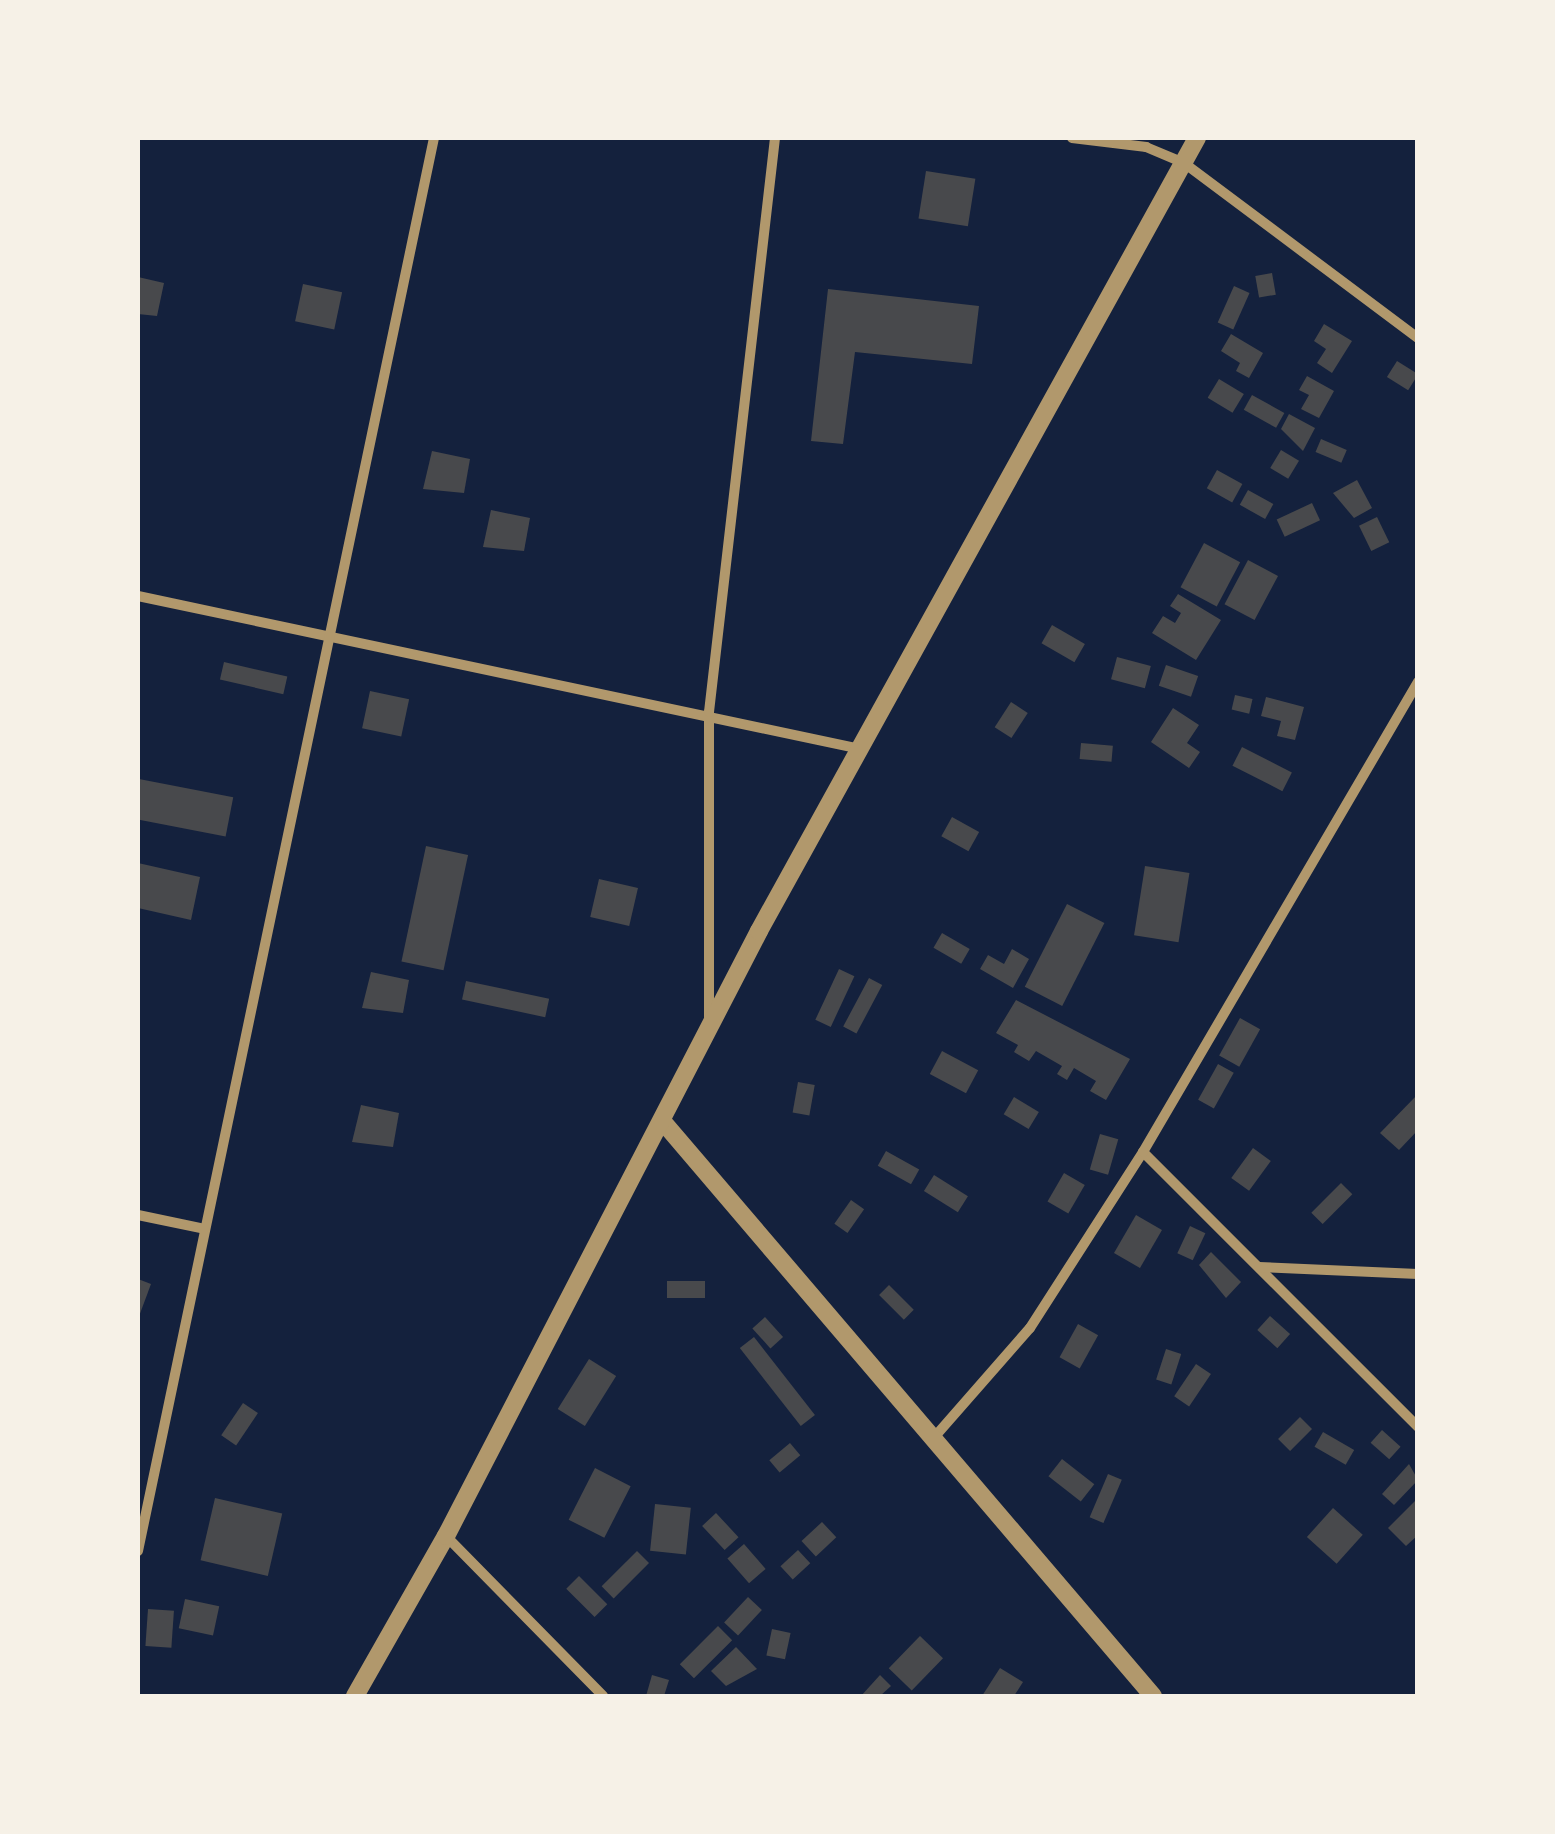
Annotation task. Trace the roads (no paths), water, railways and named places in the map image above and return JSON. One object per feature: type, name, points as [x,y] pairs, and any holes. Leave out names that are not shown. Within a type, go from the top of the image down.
[{"type":"street","points":[[138,1551],[434,138]]},
{"type":"street","points":[[709,1035],[709,712],[776,138]]},
{"type":"street","points":[[1072,138],[1147,142],[1184,163],[1418,338]]},
{"type":"street","points":[[355,1696],[446,1536],[664,1123],[760,931],[1197,138]]},
{"type":"street","points":[[138,596],[709,712],[863,750]]},
{"type":"street","points":[[930,1442],[1030,1328],[1143,1152],[1418,682]]},
{"type":"street","points":[[664,1123],[930,1442],[1153,1696]]},
{"type":"street","points":[[1143,1152],[1418,1428]]},
{"type":"street","points":[[138,1215],[205,1229]]},
{"type":"street","points":[[1258,1267],[1418,1274]]},
{"type":"street","points":[[446,1536],[603,1696]]}]
